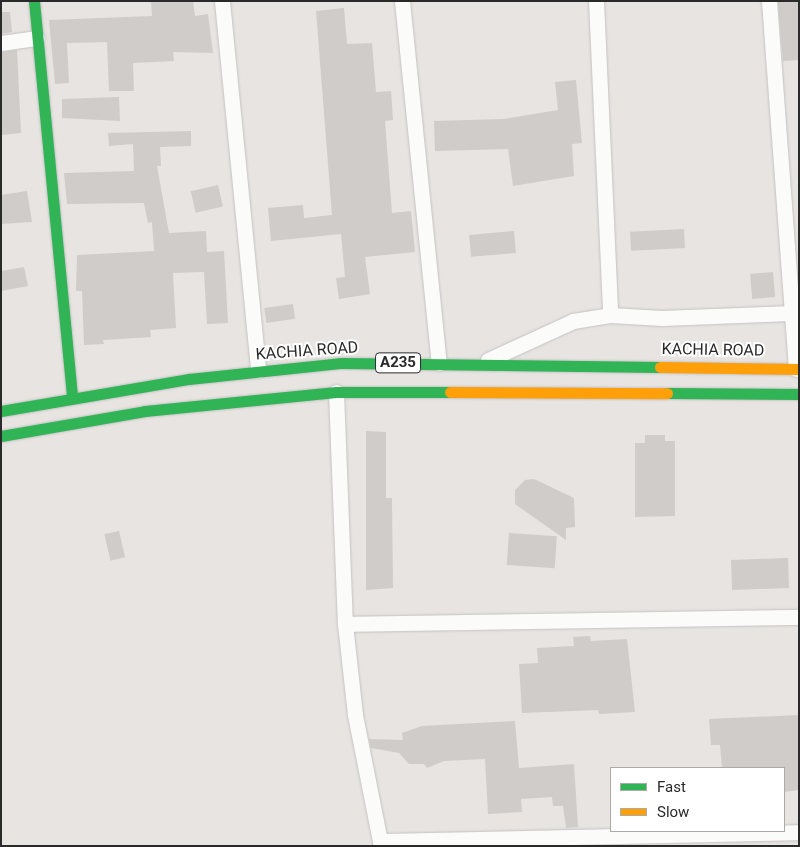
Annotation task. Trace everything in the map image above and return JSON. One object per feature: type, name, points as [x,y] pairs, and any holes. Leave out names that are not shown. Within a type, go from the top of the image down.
[{"type":"main road","points":[[34,1],[72,398]]},
{"type":"main road","name":"KACHIA ROAD","points":[[1,411],[72,398],[258,370],[342,363],[484,362],[797,369]]},
{"type":"main road","points":[[531,394],[532,364]]},
{"type":"main road","name":"A235","points":[[1,436],[145,411],[336,392],[799,394]]},
{"type":"street","points":[[222,1],[258,370]]},
{"type":"street","points":[[402,1],[439,363]]},
{"type":"street","points":[[596,1],[610,315]]},
{"type":"street","points":[[769,1],[797,369]]},
{"type":"street","points":[[1,43],[37,38]]},
{"type":"street","points":[[484,362],[573,321],[610,315],[662,318],[792,313]]},
{"type":"street","points":[[336,392],[345,624],[355,715],[380,844],[799,832]]},
{"type":"street","points":[[345,624],[799,617]]},
{"type":"building","points":[[151,1],[193,1],[195,16],[208,14],[213,53],[173,52],[174,61],[133,63],[134,91],[109,91],[107,42],[67,43],[69,83],[55,84],[49,20],[152,16]]},
{"type":"building","points":[[778,1],[799,1],[799,60],[783,61]]},
{"type":"building","points":[[344,8],[347,44],[372,43],[376,92],[391,91],[393,120],[385,121],[392,213],[411,211],[415,252],[365,257],[370,294],[339,299],[336,278],[345,277],[341,234],[271,241],[268,208],[303,205],[304,218],[332,215],[316,11]]},
{"type":"building","points":[[1,12],[10,12],[12,32],[1,34]]},
{"type":"building","points":[[17,50],[21,133],[1,135],[1,52]]},
{"type":"building","points":[[576,80],[582,143],[572,144],[574,176],[513,186],[508,149],[435,151],[434,121],[504,119],[558,110],[555,82]]},
{"type":"building","points":[[119,97],[120,121],[62,118],[62,99]]},
{"type":"building","points":[[191,131],[191,146],[160,147],[161,166],[157,166],[169,233],[206,231],[207,252],[224,251],[228,323],[207,324],[204,272],[173,273],[176,328],[150,330],[151,337],[103,340],[104,344],[84,345],[82,291],[76,291],[77,255],[154,251],[152,222],[148,223],[144,203],[67,204],[64,173],[134,171],[133,144],[109,146],[108,133]]},
{"type":"building","points":[[218,185],[223,206],[196,213],[191,191]]},
{"type":"building","points":[[27,191],[32,222],[1,224],[1,195]]},
{"type":"building","points":[[684,229],[685,248],[631,251],[630,232]]},
{"type":"building","points":[[514,231],[516,253],[471,257],[469,235]]},
{"type":"building","points":[[24,267],[28,286],[1,291],[1,271]]},
{"type":"building","points":[[773,272],[775,297],[752,299],[750,274]]},
{"type":"building","points":[[293,304],[295,319],[266,323],[264,308]]},
{"type":"building","points":[[366,431],[386,432],[386,498],[392,498],[393,588],[366,590]]},
{"type":"building","points":[[645,435],[665,435],[665,441],[675,441],[675,516],[635,517],[635,443],[645,443]]},
{"type":"building","points":[[534,479],[574,498],[575,527],[566,528],[566,540],[515,504],[515,490],[525,480]]},
{"type":"building","points":[[119,531],[125,557],[110,561],[104,534]]},
{"type":"building","points":[[509,533],[557,536],[555,568],[507,565]]},
{"type":"building","points":[[788,558],[789,588],[732,590],[731,560]]},
{"type":"building","points":[[590,636],[591,641],[627,639],[635,712],[599,714],[598,710],[522,713],[519,664],[538,663],[537,648],[574,646],[573,637]]},
{"type":"building","points":[[799,715],[799,790],[785,792],[785,767],[722,767],[720,745],[711,745],[709,719]]},
{"type":"building","points":[[515,721],[519,768],[574,764],[578,827],[566,828],[563,806],[553,806],[552,797],[521,799],[522,812],[488,814],[485,759],[444,761],[427,768],[424,764],[409,764],[399,753],[371,748],[369,739],[403,740],[402,733],[422,726]]},
{"type":"traffic: fast","points":[[34,1],[72,398]]},
{"type":"traffic: fast","points":[[1,411],[189,379],[342,363],[660,367]]},
{"type":"traffic: fast","points":[[1,436],[145,411],[336,392],[450,392]]},
{"type":"traffic: fast","points":[[667,393],[799,394]]},
{"type":"traffic: slow","points":[[660,367],[799,369]]},
{"type":"traffic: slow","points":[[450,392],[667,393]]}]
